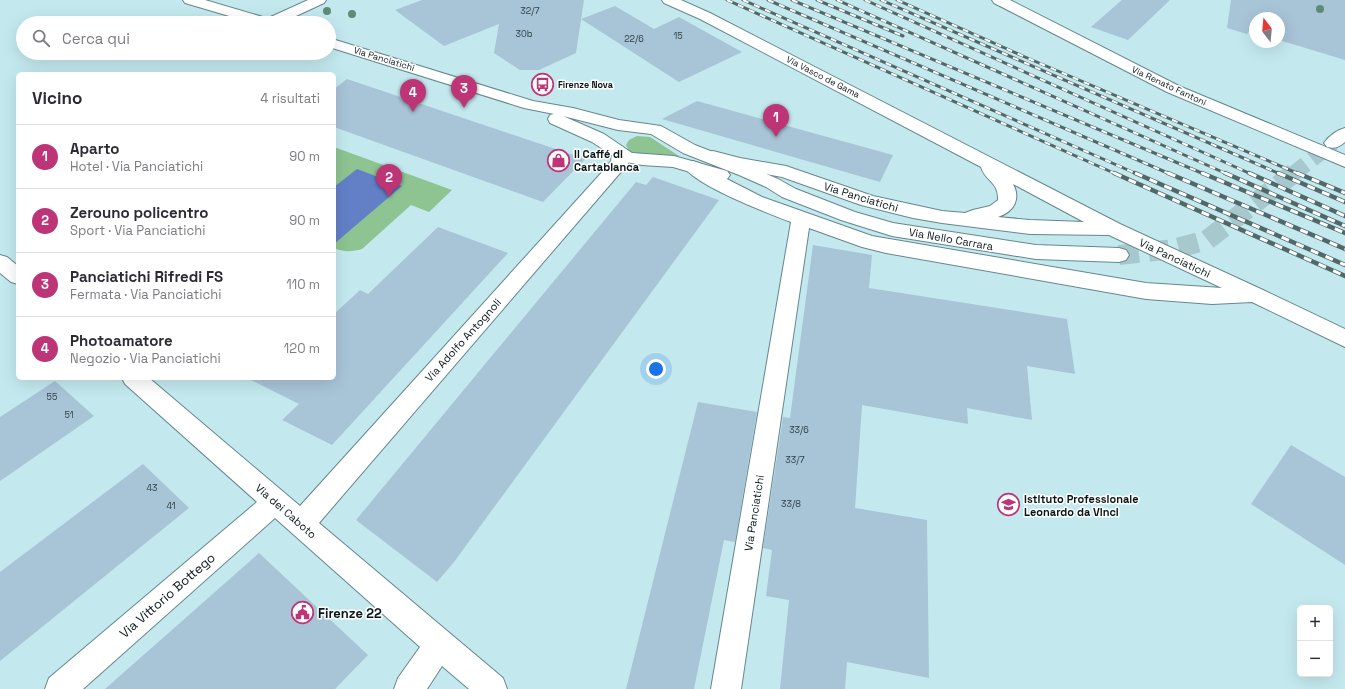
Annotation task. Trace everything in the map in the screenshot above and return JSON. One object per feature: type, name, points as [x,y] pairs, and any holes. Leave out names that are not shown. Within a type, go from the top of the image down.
[{"type":"street","points":[[190,0],[244,16]]},
{"type":"street","points":[[284,16],[319,0]]},
{"type":"street","name":"Via Vasco de Gama","points":[[669,0],[750,39],[1113,229]]},
{"type":"street","name":"Via Renato Fantoni","points":[[999,0],[1173,89],[1345,161]]},
{"type":"street","name":"Via Panciatichi","points":[[336,44],[530,105],[566,111],[618,125],[646,128],[660,132],[691,158],[708,178],[801,218],[869,242],[1146,291],[1212,296],[1256,295]]},
{"type":"street","name":"Via Panciatichi","points":[[530,105],[545,114],[598,138],[621,154],[637,160],[666,161],[691,158],[739,163],[786,172],[890,207],[942,217],[1030,227],[1113,229],[1256,295]]},
{"type":"street","points":[[621,154],[617,148],[617,142],[620,137],[628,131],[646,128]]},
{"type":"street","name":"Via Adolfo Antognoli","points":[[301,524],[610,174],[620,162],[621,154]]},
{"type":"street","name":"Via Vasco de Gama","points":[[942,217],[985,215],[1005,206],[1008,197],[1006,186],[975,157]]},
{"type":"street","name":"Via Nello Carrara","points":[[691,158],[764,188],[789,193],[848,216],[892,229],[1036,252],[1119,255]]},
{"type":"street","name":"Via Panciatichi","points":[[726,689],[801,218]]},
{"type":"street","points":[[1256,295],[1345,339]]},
{"type":"street","name":"Via dei Caboto","points":[[135,380],[492,689]]},
{"type":"street","name":"Via Vittorio Bottego","points":[[60,689],[275,502]]},
{"type":"street","points":[[409,689],[439,644]]},
{"type":"green space","points":[[637,136],[650,137],[679,156],[633,153],[629,151],[626,145],[629,140]]},
{"type":"green space","points":[[336,148],[452,190],[429,212],[411,205],[362,249],[348,251],[337,249]]},
{"type":"water","points":[[357,169],[402,186],[336,242],[336,185]]},
{"type":"building","points":[[422,0],[584,0],[576,53],[539,70],[520,70],[494,53],[499,24],[444,46],[395,10]]},
{"type":"building","points":[[1122,0],[1170,0],[1128,40],[1091,27]]},
{"type":"building","points":[[1231,0],[1345,0],[1345,60],[1285,42],[1285,12],[1249,12],[1249,31],[1247,34],[1227,28]]},
{"type":"building","points":[[615,6],[654,29],[679,17],[742,52],[679,82],[581,19]]},
{"type":"building","points":[[347,79],[585,159],[543,202],[336,128],[336,87]]},
{"type":"building","points":[[697,101],[893,155],[880,182],[662,119]]},
{"type":"building","points":[[653,177],[719,200],[454,562],[437,582],[356,520],[636,182],[646,185]]},
{"type":"building","points":[[438,227],[508,253],[332,445],[282,420],[299,404],[251,380],[336,380],[336,312],[360,290],[368,294]]},
{"type":"building","points":[[813,245],[872,255],[869,288],[1067,319],[1075,374],[1027,366],[1032,420],[967,408],[968,424],[862,405],[855,508],[927,520],[929,678],[847,662],[845,689],[780,689],[789,600],[766,596],[772,550],[763,548],[783,417],[790,418]]},
{"type":"building","points":[[55,381],[94,416],[0,481],[0,417]]},
{"type":"building","points":[[698,402],[757,412],[735,542],[724,540],[694,689],[626,689]]},
{"type":"building","points":[[1291,445],[1345,477],[1345,565],[1251,504]]},
{"type":"building","points":[[143,464],[189,508],[0,661],[0,572]]},
{"type":"building","points":[[259,553],[368,655],[335,689],[105,689]]},
{"type":"tunnel","points":[[1293,174],[1333,143]]},
{"type":"tunnel","points":[[1119,255],[1174,249],[1207,240],[1294,173]]},
{"type":"railway","points":[[727,0],[1116,174]]},
{"type":"railway","points":[[743,0],[1137,174]]},
{"type":"railway","points":[[768,0],[1170,174]]},
{"type":"railway","points":[[792,0],[1204,174]]},
{"type":"railway","points":[[817,0],[903,36]]},
{"type":"railway","points":[[837,0],[1227,174]]},
{"type":"railway","points":[[865,0],[1251,174]]},
{"type":"railway","points":[[881,0],[1280,174]]},
{"type":"railway","points":[[897,0],[1025,57],[1299,174]]},
{"type":"railway","points":[[1114,173],[1345,276]]},
{"type":"railway","points":[[1135,173],[1345,265]]},
{"type":"railway","points":[[1168,173],[1345,249]]},
{"type":"railway","points":[[1202,173],[1345,233]]},
{"type":"railway","points":[[1225,173],[1345,226]]},
{"type":"railway","points":[[1249,173],[1345,216]]},
{"type":"railway","points":[[1278,173],[1345,202]]},
{"type":"railway","points":[[1297,173],[1345,193]]},
{"type":"place","name":"Firenze Nova","points":[[542,85]]},
{"type":"place","name":"Panciatichi Rifredi FS","points":[[464,108]]},
{"type":"place","name":"Photoamatore","points":[[413,112]]},
{"type":"place","name":"Aparto","points":[[776,137]]},
{"type":"place","name":"Il Caffé di Cartabianca","points":[[558,160]]},
{"type":"place","name":"Zerouno policentro","points":[[389,197]]},
{"type":"place","name":"Istituto Professionale Leonardo da Vinci","points":[[1008,505]]},
{"type":"place","name":"Firenze 22","points":[[302,613]]}]
